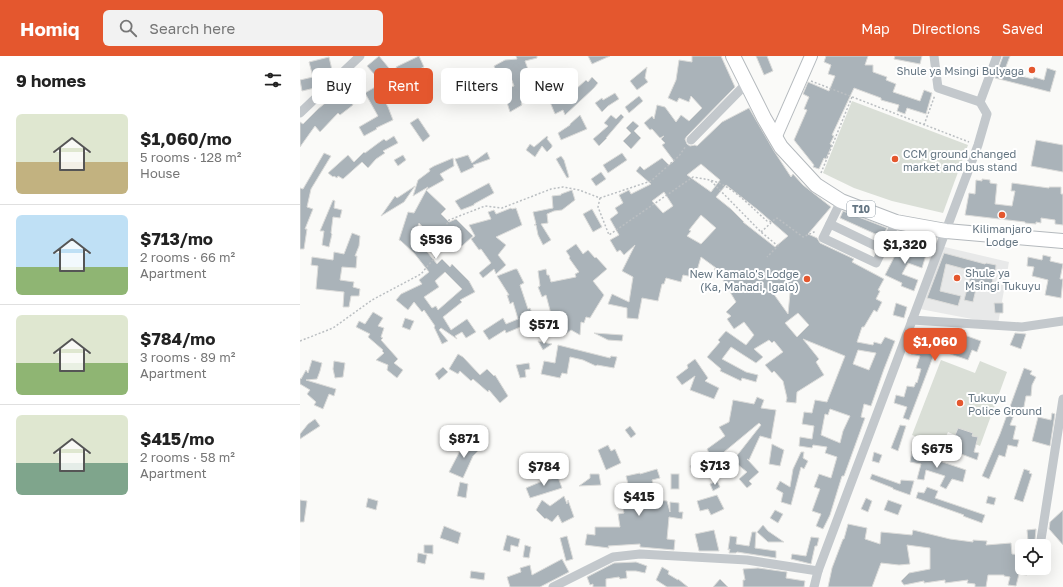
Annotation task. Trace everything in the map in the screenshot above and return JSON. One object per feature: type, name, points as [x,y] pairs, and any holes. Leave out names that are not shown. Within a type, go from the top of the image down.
[{"type":"highway","name":"T10","points":[[733,56],[746,84],[781,147],[816,185],[841,201],[896,222],[946,231],[1063,241]]},
{"type":"main road","points":[[776,136],[811,56]]},
{"type":"street","points":[[300,113],[360,56]]},
{"type":"street","points":[[814,587],[818,571],[978,145],[987,114],[980,102],[938,88],[934,56]]},
{"type":"street","points":[[980,102],[997,56]]},
{"type":"street","points":[[691,140],[746,84]]},
{"type":"street","points":[[841,201],[823,238],[876,263],[896,222]]},
{"type":"street","points":[[830,224],[882,249]]},
{"type":"street","points":[[912,320],[1022,327],[1063,322]]},
{"type":"street","points":[[1041,539],[1063,399]]},
{"type":"street","points":[[553,587],[613,556],[640,554],[747,560],[818,571]]},
{"type":"path","points":[[801,78],[978,145]]},
{"type":"path","points":[[924,125],[938,88]]},
{"type":"path","points":[[816,185],[852,97]]},
{"type":"path","points":[[300,342],[333,328],[372,300],[421,274],[436,256],[441,235],[449,220],[485,206],[502,208],[551,189],[563,187],[579,190],[600,198],[651,181],[679,156],[691,140]]},
{"type":"path","points":[[600,198],[598,207],[610,235],[693,177],[710,180],[728,188],[767,221],[771,222],[778,218]]},
{"type":"path","points":[[710,180],[761,232],[778,246],[767,257]]},
{"type":"path","points":[[761,232],[778,218]]},
{"type":"path","points":[[778,218],[803,237],[814,232],[823,238]]},
{"type":"shaded area","name":"CCM ground changed market and bus stand","points":[[852,101],[968,145],[943,213],[892,201],[854,188],[823,173]]},
{"type":"shaded area","points":[[932,244],[1009,262],[998,324],[920,309]]},
{"type":"shaded area","name":"Tukuyu Police Ground","points":[[941,360],[975,373],[980,361],[1007,372],[980,446],[948,432],[941,447],[912,435]]},
{"type":"building","points":[[379,56],[389,68],[374,68],[374,74],[367,66]]},
{"type":"building","points":[[419,56],[424,67],[396,68]]},
{"type":"building","points":[[516,56],[537,56],[537,58],[525,61],[528,68],[520,68],[520,104],[522,105],[510,112],[507,104],[512,104],[512,87],[514,86],[512,81],[512,68],[495,68],[494,66],[505,60],[517,59]]},
{"type":"building","points":[[588,56],[610,56],[592,64]]},
{"type":"building","points":[[692,56],[721,56],[735,87],[687,136],[685,139],[687,144],[690,146],[697,146],[722,122],[749,108],[791,177],[793,174],[803,185],[831,207],[808,234],[817,238],[820,243],[854,259],[852,262],[884,279],[878,290],[880,291],[876,299],[882,302],[877,312],[874,310],[864,327],[862,327],[857,342],[873,345],[874,342],[881,344],[885,337],[895,341],[871,406],[864,404],[861,417],[865,418],[844,476],[842,476],[830,515],[823,529],[816,526],[821,514],[812,511],[820,489],[814,487],[819,474],[831,478],[837,457],[825,453],[827,447],[813,445],[812,448],[799,446],[800,437],[812,439],[814,426],[802,424],[804,412],[812,413],[815,400],[827,402],[845,356],[803,339],[819,359],[816,362],[824,375],[797,392],[796,403],[786,402],[787,398],[783,381],[774,371],[772,373],[765,365],[783,352],[774,341],[772,343],[769,340],[754,349],[763,357],[756,363],[731,347],[722,359],[746,372],[758,375],[756,382],[742,378],[741,381],[720,371],[721,369],[707,357],[720,342],[718,340],[726,331],[746,345],[754,335],[744,322],[734,329],[727,319],[731,316],[726,312],[736,302],[723,280],[714,269],[716,268],[701,257],[696,274],[694,274],[693,277],[683,275],[681,282],[666,278],[664,284],[662,284],[658,301],[642,298],[638,319],[627,318],[627,308],[608,304],[612,294],[629,302],[633,277],[622,271],[635,245],[624,255],[620,250],[617,252],[610,240],[619,235],[610,219],[618,213],[615,208],[623,203],[619,195],[629,190],[631,194],[651,184],[636,171],[640,166],[644,170],[662,158],[669,165],[674,161],[662,145],[665,143],[661,139],[664,136],[660,138],[644,123],[652,116],[654,119],[657,105],[665,107],[676,122],[681,115],[689,121],[702,108],[691,96],[689,102],[679,98],[677,102],[668,98],[676,80],[679,60],[692,62]],"holes":[[[701,164],[720,180],[711,192],[687,175]],[[726,185],[788,236],[775,247],[743,222],[731,209],[716,197]],[[664,192],[673,206],[663,213],[652,201]],[[701,215],[716,228],[701,244],[687,236],[691,231],[689,230]],[[791,283],[788,314],[773,293]],[[798,313],[809,325],[797,337],[785,323]],[[858,350],[876,353],[869,370],[853,364]],[[830,409],[850,416],[843,431],[840,443],[821,435],[825,414],[828,415]]]},
{"type":"building","points":[[756,56],[767,56],[773,71],[764,75]]},
{"type":"building","points":[[826,56],[868,56],[865,65],[873,65],[873,72],[887,77],[886,80],[896,84],[893,92],[920,101],[924,90],[932,93],[926,114],[907,108],[905,114],[897,111],[899,105],[881,100],[881,98],[854,88],[832,135],[834,136],[830,144],[832,145],[826,159],[824,158],[819,169],[813,167],[814,165],[794,140],[807,110],[804,109],[809,97],[803,94],[808,82],[829,91],[835,76],[828,74],[831,65],[824,62]]},
{"type":"building","points":[[895,56],[922,56],[920,64],[894,59]]},
{"type":"building","points":[[1003,56],[1010,56],[1004,72],[1044,80],[1047,68],[1056,71],[1050,92],[995,78]]},
{"type":"building","points":[[329,57],[332,68],[312,68],[312,73],[309,62]]},
{"type":"building","points":[[647,67],[645,78],[648,82],[637,90],[630,81]]},
{"type":"building","points":[[312,77],[312,89],[302,91],[300,80]]},
{"type":"building","points":[[592,77],[598,83],[578,103],[578,87],[586,80],[588,82]]},
{"type":"building","points":[[374,88],[374,104],[386,104],[393,120],[376,128],[377,129],[364,136],[359,127],[378,116],[366,92]]},
{"type":"building","points":[[615,93],[619,99],[602,112],[595,103],[602,98],[603,100]]},
{"type":"building","points":[[639,96],[643,101],[629,113],[625,107]]},
{"type":"building","points":[[324,104],[353,105],[340,115],[338,113],[320,132],[315,126],[300,147],[300,122],[303,124]]},
{"type":"building","points":[[551,104],[577,104],[565,115],[563,110],[555,114]]},
{"type":"building","points":[[621,114],[624,117],[599,146],[593,139],[608,126],[604,123],[611,115],[616,119]]},
{"type":"building","points":[[580,115],[587,129],[561,140],[558,133],[570,125]]},
{"type":"building","points":[[418,118],[430,136],[423,142],[410,123]]},
{"type":"building","points":[[633,121],[639,126],[634,131],[641,138],[631,149],[623,141],[631,133],[626,128]]},
{"type":"building","points":[[394,136],[398,143],[383,151],[385,153],[376,159],[368,168],[362,162],[343,179],[338,176],[337,178],[334,176],[333,177],[328,173],[348,155],[354,162],[364,152],[365,153],[384,139],[386,141]]},
{"type":"building","points":[[547,136],[547,139],[552,147],[547,152],[542,146],[535,157],[526,150],[530,144],[534,147]]},
{"type":"building","points":[[1036,140],[1063,145],[1063,172],[1031,166]]},
{"type":"building","points":[[487,152],[490,159],[473,165],[474,167],[461,173],[455,159],[468,155],[472,163]]},
{"type":"building","points":[[324,153],[331,156],[311,189],[307,207],[313,209],[305,229],[307,229],[304,249],[300,249],[300,188],[303,189]]},
{"type":"building","points":[[622,153],[627,160],[608,173],[603,165]]},
{"type":"building","points":[[403,155],[406,160],[398,166],[394,160]]},
{"type":"building","points":[[561,156],[564,160],[569,177],[567,178],[556,159]]},
{"type":"building","points":[[453,158],[454,166],[440,174],[444,180],[413,196],[418,180],[430,171],[429,169]]},
{"type":"building","points":[[601,172],[606,179],[596,186],[591,179]]},
{"type":"building","points":[[982,179],[990,180],[990,183],[997,184],[995,204],[1012,206],[1015,191],[1011,191],[1012,183],[1049,188],[1061,187],[1061,194],[1063,194],[1063,225],[1055,224],[1055,220],[1041,218],[1041,223],[1036,222],[1036,224],[965,215],[969,193],[975,194],[976,180],[982,181]]},
{"type":"building","points":[[489,183],[494,193],[474,205],[461,210],[455,201]]},
{"type":"building","points":[[415,186],[404,202],[381,216],[395,196],[397,198]]},
{"type":"building","points":[[426,190],[446,209],[441,214],[449,222],[456,219],[473,236],[462,246],[446,229],[434,239],[419,223],[414,237],[425,247],[424,248],[437,264],[442,259],[450,267],[452,264],[469,281],[475,292],[460,300],[462,302],[443,317],[451,330],[467,319],[476,332],[466,338],[462,332],[455,336],[457,339],[441,328],[439,330],[448,341],[442,344],[434,327],[435,326],[424,310],[422,312],[414,302],[408,310],[396,300],[401,294],[422,284],[419,280],[429,272],[414,253],[399,240],[408,212],[414,213]],"holes":[[[445,272],[462,289],[438,310],[436,306],[432,308],[424,297],[439,287],[435,281]]]},
{"type":"building","points":[[572,190],[575,200],[562,210],[547,214],[548,223],[541,224],[551,240],[543,245],[538,235],[536,225],[534,225],[536,224],[533,212],[553,208],[552,196],[561,195]]},
{"type":"building","points":[[333,200],[335,201],[334,208],[342,210],[340,218],[333,217],[332,234],[329,247],[322,245],[324,231],[320,231]]},
{"type":"building","points":[[511,208],[516,208],[522,225],[496,237],[506,245],[498,255],[506,265],[496,274],[494,269],[483,278],[479,273],[491,263],[481,249],[479,250],[471,239],[475,236],[469,225],[491,219],[488,212],[494,210],[496,214]]},
{"type":"building","points":[[592,209],[602,227],[593,232],[583,214]]},
{"type":"building","points":[[843,211],[887,228],[882,237],[840,218]]},
{"type":"building","points":[[352,233],[360,236],[359,246],[355,256],[357,256],[356,268],[342,267],[340,280],[354,282],[353,287],[360,289],[359,296],[351,296],[349,307],[343,307],[344,292],[316,289],[318,266],[311,265],[312,257],[333,260],[334,252],[344,254]]},
{"type":"building","points":[[903,240],[911,244],[908,249],[926,255],[922,268],[908,263],[902,274],[918,280],[914,291],[901,286],[902,283],[885,275]]},
{"type":"building","points":[[576,244],[583,254],[588,250],[607,269],[593,281],[604,295],[590,318],[586,317],[584,323],[581,322],[580,335],[571,330],[566,334],[562,330],[558,333],[553,325],[555,323],[550,315],[546,295],[542,297],[538,287],[540,286],[538,271],[546,269],[547,275],[549,275],[551,282],[576,277],[575,274],[579,272],[566,251]]},
{"type":"building","points":[[944,253],[985,264],[996,265],[995,276],[993,275],[992,290],[976,289],[973,302],[964,300],[972,271],[946,264],[940,291],[961,296],[958,306],[927,298]]},
{"type":"building","points":[[1043,255],[1051,257],[1050,261],[1063,264],[1060,279],[1063,279],[1061,298],[1045,295],[1048,280],[1032,276],[1034,267],[1027,266],[1028,257],[1042,260]]},
{"type":"building","points":[[517,269],[524,283],[520,285],[528,309],[530,308],[535,321],[506,333],[505,330],[489,340],[483,331],[503,318],[506,324],[518,319],[513,302],[510,304],[507,295],[509,295],[497,276]]},
{"type":"building","points":[[896,303],[907,307],[904,318],[893,315]]},
{"type":"building","points":[[994,303],[1003,303],[1003,313],[995,313]]},
{"type":"building","points":[[373,312],[383,318],[378,326],[384,328],[381,337],[383,338],[381,340],[398,359],[394,363],[403,370],[397,378],[387,370],[388,365],[376,360],[384,353],[382,351],[383,350],[368,337],[370,334],[356,327],[359,321],[365,324]]},
{"type":"building","points":[[405,318],[414,321],[410,330],[402,327]]},
{"type":"building","points":[[928,331],[951,339],[953,331],[981,341],[977,352],[972,350],[968,360],[936,349],[909,420],[903,418],[907,407],[894,403],[896,395],[904,397],[907,386],[914,387],[916,382],[917,383],[921,369],[916,368],[920,356],[911,354],[914,345],[922,347]]},
{"type":"building","points":[[594,333],[623,335],[622,341],[608,340]]},
{"type":"building","points":[[1015,333],[1026,334],[1021,349],[1010,345]]},
{"type":"building","points":[[538,341],[552,344],[543,350]]},
{"type":"building","points":[[558,345],[610,358],[611,356],[617,357],[614,368],[596,366],[583,360],[570,357],[567,374],[562,373],[560,378],[541,374],[544,361],[555,363]]},
{"type":"building","points":[[458,354],[463,357],[480,375],[487,369],[494,376],[495,375],[508,396],[500,403],[489,390],[488,392],[473,379],[471,381],[460,371],[458,374],[449,369]]},
{"type":"building","points":[[695,359],[708,378],[705,381],[719,388],[714,399],[690,390],[695,376],[682,385],[676,377],[688,368],[687,365]]},
{"type":"building","points":[[312,360],[322,363],[320,371],[317,379],[306,380],[336,389],[334,396],[329,394],[323,409],[314,405],[316,402],[307,394],[310,390],[300,384],[300,378],[301,379],[306,370],[308,373]]},
{"type":"building","points":[[334,361],[345,363],[343,377],[335,378],[333,369]]},
{"type":"building","points":[[529,363],[530,369],[525,370],[526,377],[520,378],[516,365]]},
{"type":"building","points":[[443,367],[448,372],[439,380],[435,374]]},
{"type":"building","points":[[1024,368],[1032,371],[1030,374],[1036,377],[1032,385],[1031,396],[1026,396],[1023,412],[1016,410],[1010,425],[1016,426],[1013,439],[1019,440],[1017,447],[1008,445],[1005,457],[999,455],[989,479],[982,476],[1000,434]]},
{"type":"building","points":[[757,397],[764,400],[761,408],[776,410],[771,439],[760,436],[749,460],[747,459],[759,472],[749,481],[752,484],[747,488],[739,479],[747,472],[737,464],[739,462],[735,458],[761,425],[759,423],[718,457],[706,463],[707,464],[696,472],[694,469],[692,470],[690,466],[709,453],[707,449],[725,436],[719,427],[729,422],[733,400],[754,404]]},
{"type":"building","points":[[1052,413],[1055,414],[1050,446],[1032,441],[1038,417],[1051,420]]},
{"type":"building","points":[[315,419],[320,426],[300,439],[300,434],[308,424]]},
{"type":"building","points":[[900,425],[906,426],[898,451],[891,448]]},
{"type":"building","points":[[630,426],[636,434],[631,438],[625,430]]},
{"type":"building","points":[[958,428],[973,433],[972,436],[978,437],[974,452],[979,453],[977,460],[953,451],[952,455],[944,454],[950,438],[953,440]]},
{"type":"building","points":[[471,439],[479,450],[473,456],[463,478],[449,472],[462,447]]},
{"type":"building","points":[[772,444],[784,450],[780,466],[769,464]]},
{"type":"building","points":[[608,445],[611,451],[615,449],[621,463],[606,470],[598,450]]},
{"type":"building","points":[[912,451],[926,454],[925,456],[966,470],[963,482],[952,479],[946,489],[940,486],[945,476],[926,470],[924,480],[917,479],[921,464],[910,462]]},
{"type":"building","points":[[801,452],[804,452],[803,458],[808,461],[804,469],[801,467],[791,505],[781,502],[783,493],[776,489],[780,481],[790,487],[793,469]]},
{"type":"building","points":[[874,452],[882,455],[879,463],[872,461]]},
{"type":"building","points":[[657,469],[660,478],[652,480],[658,500],[667,501],[670,512],[670,502],[679,503],[679,512],[683,512],[682,519],[669,517],[667,539],[675,540],[674,550],[640,547],[640,544],[608,546],[609,548],[585,545],[587,534],[595,535],[595,527],[620,527],[618,514],[624,513],[620,497],[616,490],[628,484],[626,476]]},
{"type":"building","points":[[1024,469],[1030,471],[1029,473],[1032,474],[1023,502],[1014,499]]},
{"type":"building","points":[[590,474],[599,474],[601,485],[579,486],[590,478]]},
{"type":"building","points":[[671,474],[679,474],[679,489],[671,489]]},
{"type":"building","points":[[872,474],[900,484],[901,480],[914,481],[910,495],[870,479]]},
{"type":"building","points":[[558,477],[562,488],[530,498],[526,488]]},
{"type":"building","points":[[717,481],[720,487],[713,491],[710,484]]},
{"type":"building","points":[[460,482],[468,484],[466,498],[457,496]]},
{"type":"building","points":[[927,487],[938,491],[935,498],[985,515],[982,523],[916,498],[918,492],[924,493]]},
{"type":"building","points":[[717,495],[724,509],[711,515],[708,509],[700,511],[697,501]]},
{"type":"building","points":[[564,496],[567,504],[568,500],[574,517],[562,523],[558,515],[552,522],[546,518],[545,519],[536,510],[542,500],[550,506]]},
{"type":"building","points":[[988,496],[996,498],[994,505],[986,503]]},
{"type":"building","points":[[368,498],[378,501],[376,510],[366,507]]},
{"type":"building","points":[[866,498],[872,501],[868,512],[861,509]]},
{"type":"building","points":[[300,500],[307,501],[304,522],[300,522]]},
{"type":"building","points":[[888,500],[902,505],[898,515],[884,510]]},
{"type":"building","points":[[775,510],[783,514],[778,523],[770,518]]},
{"type":"building","points":[[1063,510],[1063,545],[1049,529],[1050,522]]},
{"type":"building","points":[[848,524],[867,528],[865,539],[880,544],[881,532],[912,535],[913,530],[950,539],[973,542],[973,540],[987,541],[986,545],[1011,543],[1012,554],[1015,554],[1015,575],[1019,575],[1016,586],[1008,585],[1010,577],[1004,575],[988,575],[986,587],[975,587],[975,584],[967,583],[968,580],[945,583],[945,580],[924,583],[924,581],[904,585],[901,581],[909,573],[930,569],[930,548],[907,545],[910,564],[899,565],[881,563],[872,587],[828,587],[832,568],[844,539]]},
{"type":"building","points":[[763,525],[768,531],[784,542],[768,542],[757,532]]},
{"type":"building","points":[[444,526],[461,533],[458,544],[440,538]]},
{"type":"building","points":[[1036,529],[1035,539],[1028,539],[1027,530]]},
{"type":"building","points":[[714,530],[719,551],[699,551],[695,534]]},
{"type":"building","points":[[752,532],[756,532],[755,548],[776,551],[776,558],[737,552],[729,553],[730,536],[737,537],[736,544],[749,546]]},
{"type":"building","points":[[507,535],[520,539],[518,547],[511,545],[510,552],[503,550]]},
{"type":"building","points":[[567,536],[573,559],[566,561],[560,538]]},
{"type":"building","points":[[811,537],[819,538],[817,546],[815,546],[811,564],[791,559],[792,554],[806,556]]},
{"type":"building","points":[[424,545],[433,545],[433,554],[424,553]]},
{"type":"building","points":[[525,545],[531,547],[529,558],[523,557]]},
{"type":"building","points":[[418,553],[427,555],[425,564],[417,562]]},
{"type":"building","points":[[562,559],[569,572],[540,587],[510,587],[507,577],[521,572],[520,568],[530,565],[532,575]]},
{"type":"building","points":[[636,562],[647,566],[645,573],[626,571],[627,578],[620,579],[619,577],[606,579],[606,587],[593,587],[593,584],[590,585],[587,577],[614,563]]},
{"type":"building","points":[[662,567],[669,571],[668,574],[678,579],[688,587],[667,587],[656,580]]},
{"type":"building","points":[[758,568],[787,572],[786,578],[805,581],[804,587],[743,587],[743,580],[745,580],[743,569]]},
{"type":"building","points":[[471,571],[485,573],[484,580],[470,578]]},
{"type":"building","points":[[720,579],[728,587],[713,587]]},
{"type":"place","name":"Shule ya Msingi Bulyaga","points":[[1032,70]]},
{"type":"place","name":"CCM ground changed market and bus stand","points":[[895,159]]},
{"type":"place","name":"Kilimanjaro Lodge","points":[[1002,215]]},
{"type":"place","name":"Shule ya Msingi Tukuyu","points":[[957,278]]},
{"type":"place","name":"New Kamalo's Lodge (Ka, Mahadi, Igalo)","points":[[807,279]]},
{"type":"place","name":"Tukuyu Police Ground","points":[[960,403]]}]
